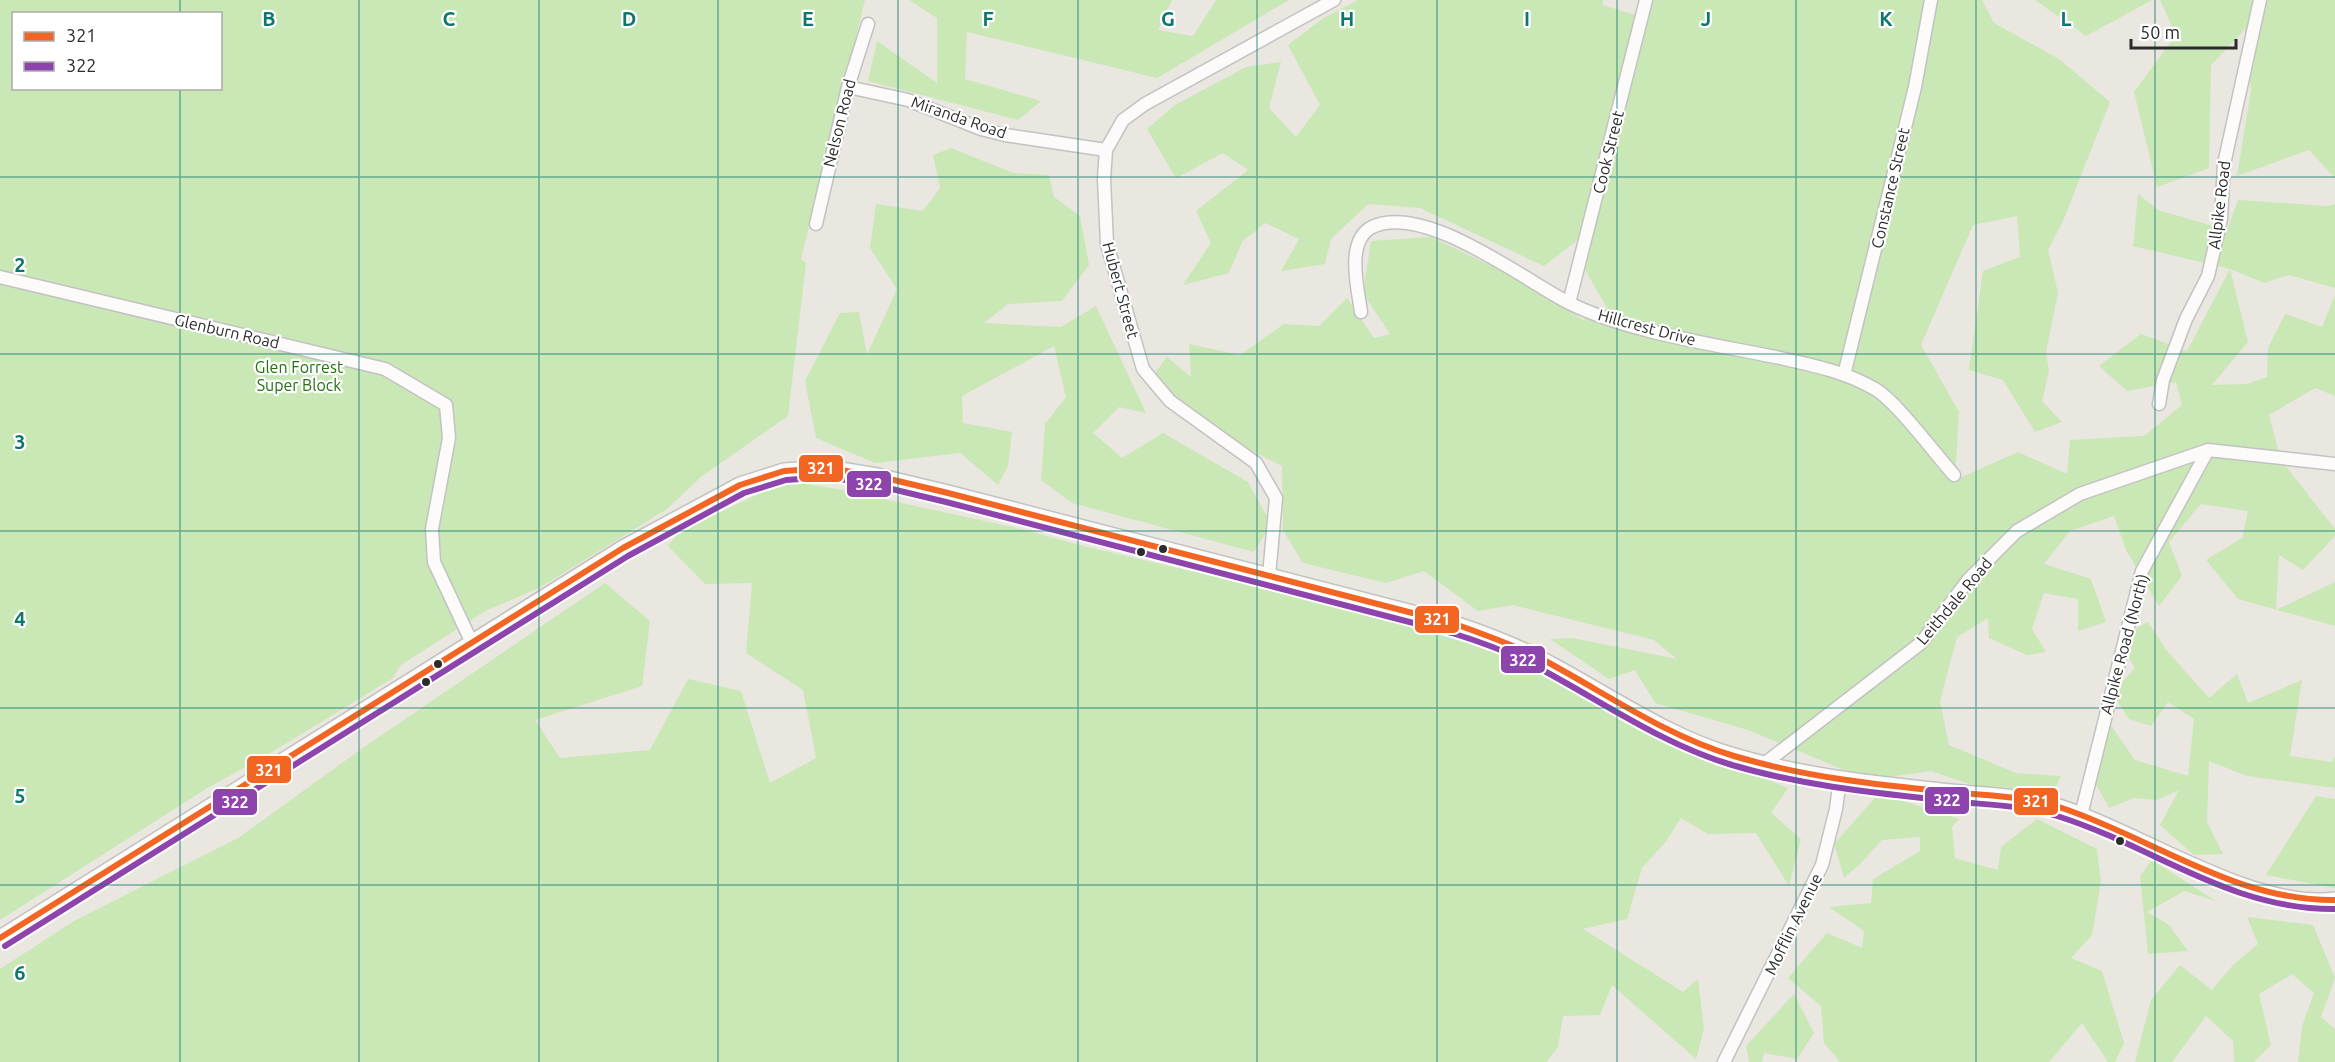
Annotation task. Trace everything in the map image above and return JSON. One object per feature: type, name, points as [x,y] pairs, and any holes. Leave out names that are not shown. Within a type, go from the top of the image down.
[{"type":"street","name":"Hubert Street","points":[[1269,576],[1276,498],[1256,463],[1170,402],[1143,369],[1107,244],[1104,179],[1106,150],[1123,120],[1145,104],[1334,0]]},
{"type":"street","name":"Cook Street","points":[[1569,303],[1646,0]]},
{"type":"street","name":"Constance Street","points":[[1844,375],[1915,87],[1931,0]]},
{"type":"street","name":"Allpike Road","points":[[2159,404],[2163,380],[2186,319],[2208,276],[2221,219],[2224,164],[2260,0]]},
{"type":"street","name":"Nelson Road","points":[[816,224],[848,87],[868,24]]},
{"type":"street","name":"Miranda Road","points":[[848,87],[909,100],[997,133],[1106,150]]},
{"type":"street","name":"Hillcrest Drive","points":[[1361,312],[1356,273],[1358,246],[1370,228],[1393,221],[1447,234],[1513,268],[1569,303],[1617,322],[1805,364],[1844,375],[1877,390],[1954,475]]},
{"type":"street","name":"Glenburn Road","points":[[0,278],[385,369],[446,405],[449,438],[432,529],[434,562],[472,643]]},
{"type":"street","name":"Leithdale Road","points":[[1764,764],[1921,643],[1968,580],[2017,531],[2080,494],[2208,450],[2335,464]]},
{"type":"street","name":"Allpike Road (North)","points":[[2081,815],[2142,571],[2208,450]]},
{"type":"street","points":[[0,938],[633,543],[741,484],[784,471],[828,468],[877,476],[1269,576],[1480,633],[1550,663],[1624,706],[1696,742],[1764,764],[1840,779],[2034,801],[2081,815],[2248,888],[2301,900],[2335,900]]},
{"type":"street","name":"Mofflin Avenue","points":[[1724,1062],[1822,865],[1836,809],[1840,779]]},
{"type":"green space","name":"Glen Forrest Super Block","points":[[0,0],[865,0],[801,259],[806,263],[788,416],[702,476],[667,509],[539,588],[485,611],[401,665],[393,678],[264,757],[209,787],[0,920]]},
{"type":"green space","points":[[909,0],[1172,0],[1158,30],[1193,36],[1216,0],[1289,0],[1157,78],[967,32],[965,79],[1041,101],[1018,120],[868,81],[877,41],[937,83],[937,18]]},
{"type":"green space","points":[[1358,0],[1603,0],[1603,5],[1645,18],[1654,0],[1982,0],[1994,23],[2059,59],[2110,102],[2063,221],[2048,250],[2058,293],[2046,353],[2049,371],[2042,401],[2062,422],[2035,432],[2003,380],[1969,370],[1983,271],[2020,257],[2017,216],[1973,225],[1921,345],[1959,412],[1955,480],[2018,452],[2067,474],[2070,440],[2144,436],[2182,405],[2176,382],[2127,391],[2099,366],[2141,334],[2187,351],[2230,269],[2248,342],[2212,385],[2247,384],[2267,377],[2268,348],[2285,314],[2322,327],[2335,295],[2335,396],[2315,388],[2269,415],[2281,460],[2335,529],[2335,536],[2303,570],[2279,555],[2276,610],[2238,599],[2206,560],[2242,538],[2248,511],[2201,504],[2169,542],[2182,576],[2159,606],[2126,550],[2114,516],[2070,531],[2044,564],[2091,579],[2106,622],[2078,631],[2078,599],[2044,593],[2032,629],[2046,652],[2027,655],[1989,638],[1988,618],[1957,637],[1940,701],[1949,745],[2016,773],[2061,776],[2054,790],[1975,786],[1931,771],[1868,780],[1748,730],[1655,703],[1635,670],[1609,679],[1550,639],[1572,638],[1677,659],[1654,640],[1513,605],[1478,611],[1424,571],[1386,583],[1303,563],[1283,530],[1282,466],[1222,436],[1151,378],[1167,357],[1191,377],[1189,344],[1240,355],[1284,324],[1319,326],[1347,298],[1374,338],[1390,334],[1363,293],[1371,241],[1431,237],[1523,281],[1583,320],[1607,308],[1584,268],[1596,226],[1544,266],[1420,208],[1368,204],[1331,239],[1325,264],[1281,271],[1299,239],[1265,223],[1242,242],[1229,273],[1183,285],[1211,243],[1196,211],[1248,170],[1223,153],[1176,178],[1147,129],[1175,105],[1246,67],[1281,62],[1269,108],[1296,137],[1320,105],[1288,45],[1322,19]]},
{"type":"green space","points":[[2035,0],[2152,0],[2086,36]]},
{"type":"green space","points":[[2160,0],[2335,0],[2335,178],[2309,150],[2237,176],[2251,90],[2245,29],[2211,65],[2209,168],[2157,187],[2134,92],[2176,35]]},
{"type":"green space","points":[[951,148],[1013,173],[1049,175],[1054,197],[1080,216],[1089,265],[1062,301],[1008,304],[984,323],[1061,327],[1096,306],[1146,413],[1119,407],[1093,433],[1122,458],[1163,433],[1248,482],[1271,524],[1254,552],[1072,503],[1041,480],[1045,424],[1066,397],[1054,346],[962,396],[963,423],[1012,432],[1008,466],[998,485],[960,453],[875,463],[816,438],[805,381],[840,313],[859,312],[867,355],[897,289],[870,248],[876,204],[923,211],[940,188],[933,155]]},
{"type":"green space","points":[[2138,194],[2158,210],[2227,230],[2238,200],[2328,206],[2335,204],[2335,288],[2289,275],[2264,283],[2230,269],[2133,246]]},
{"type":"green space","points":[[786,481],[837,489],[1021,529],[1083,546],[1370,613],[1504,652],[1627,716],[1724,762],[1788,788],[1771,813],[1801,839],[1789,886],[1756,833],[1708,834],[1681,818],[1664,844],[1642,868],[1627,919],[1583,929],[1683,992],[1698,979],[1704,1029],[1696,1059],[1612,985],[1600,1015],[1563,1016],[1558,1047],[1546,1062],[0,1062],[0,969],[74,921],[238,838],[367,745],[605,583],[650,621],[642,686],[535,720],[560,758],[650,750],[688,679],[741,691],[770,783],[816,758],[803,690],[746,653],[752,583],[705,584],[668,546],[680,531]]},
{"type":"green space","points":[[2335,582],[2335,626],[2277,610]]},
{"type":"green space","points":[[2148,622],[2168,652],[2209,698],[2237,674],[2248,703],[2302,680],[2290,756],[2332,762],[2335,756],[2335,788],[2247,776],[2209,761],[2207,822],[2223,854],[2194,855],[2160,825],[2179,790],[2157,800],[2134,798],[2109,808],[2096,784],[2105,717],[2135,760],[2188,776],[2194,719],[2168,702],[2151,726],[2129,719],[2112,693],[2135,668],[2118,638]]},
{"type":"green space","points":[[1879,793],[1959,819],[1952,827],[1955,858],[1998,870],[2001,847],[2037,819],[2097,849],[2101,881],[2092,935],[2071,958],[2102,971],[2124,1043],[2115,1062],[2108,1062],[2082,1023],[2049,1062],[1840,1062],[1824,1043],[1821,1006],[1788,978],[1827,933],[1862,948],[1864,931],[1829,907],[1871,903],[1873,879],[1920,851],[1920,837],[1882,840],[1844,878],[1834,844]]},
{"type":"green space","points":[[2316,796],[2335,799],[2335,888],[2266,875]]},
{"type":"green space","points":[[2152,860],[2216,901],[2184,891],[2147,912],[2168,924],[2188,951],[2148,954],[2140,876]]},
{"type":"green space","points":[[2247,917],[2313,925],[2335,978],[2321,1017],[2335,1029],[2335,1062],[2298,1062],[2302,1026],[2314,993],[2292,974],[2259,994],[2271,1045],[2254,1062],[2234,1062],[2233,1041],[2206,1016],[2172,1062],[2135,1062],[2151,1000],[2180,965],[2212,990],[2233,965],[2258,944]]},
{"type":"green space","points":[[1794,994],[1814,1033],[1797,1059],[1764,1053],[1762,1062],[1749,1062],[1746,1046]]},
{"type":"transit line","name":"321","points":[[0,938],[623,548],[740,485],[784,471],[828,468],[877,476],[948,493],[1455,624],[1538,657],[1658,724],[1734,756],[1787,770],[1841,779],[2007,797],[2049,804],[2096,821],[2229,880],[2298,898],[2335,900]]},
{"type":"transit line","name":"322","points":[[5,946],[628,556],[744,493],[786,480],[828,477],[875,485],[946,502],[1463,636],[1525,661],[1680,745],[1732,765],[1840,788],[2017,807],[2044,812],[2126,843],[2226,888],[2297,907],[2335,909]]}]
